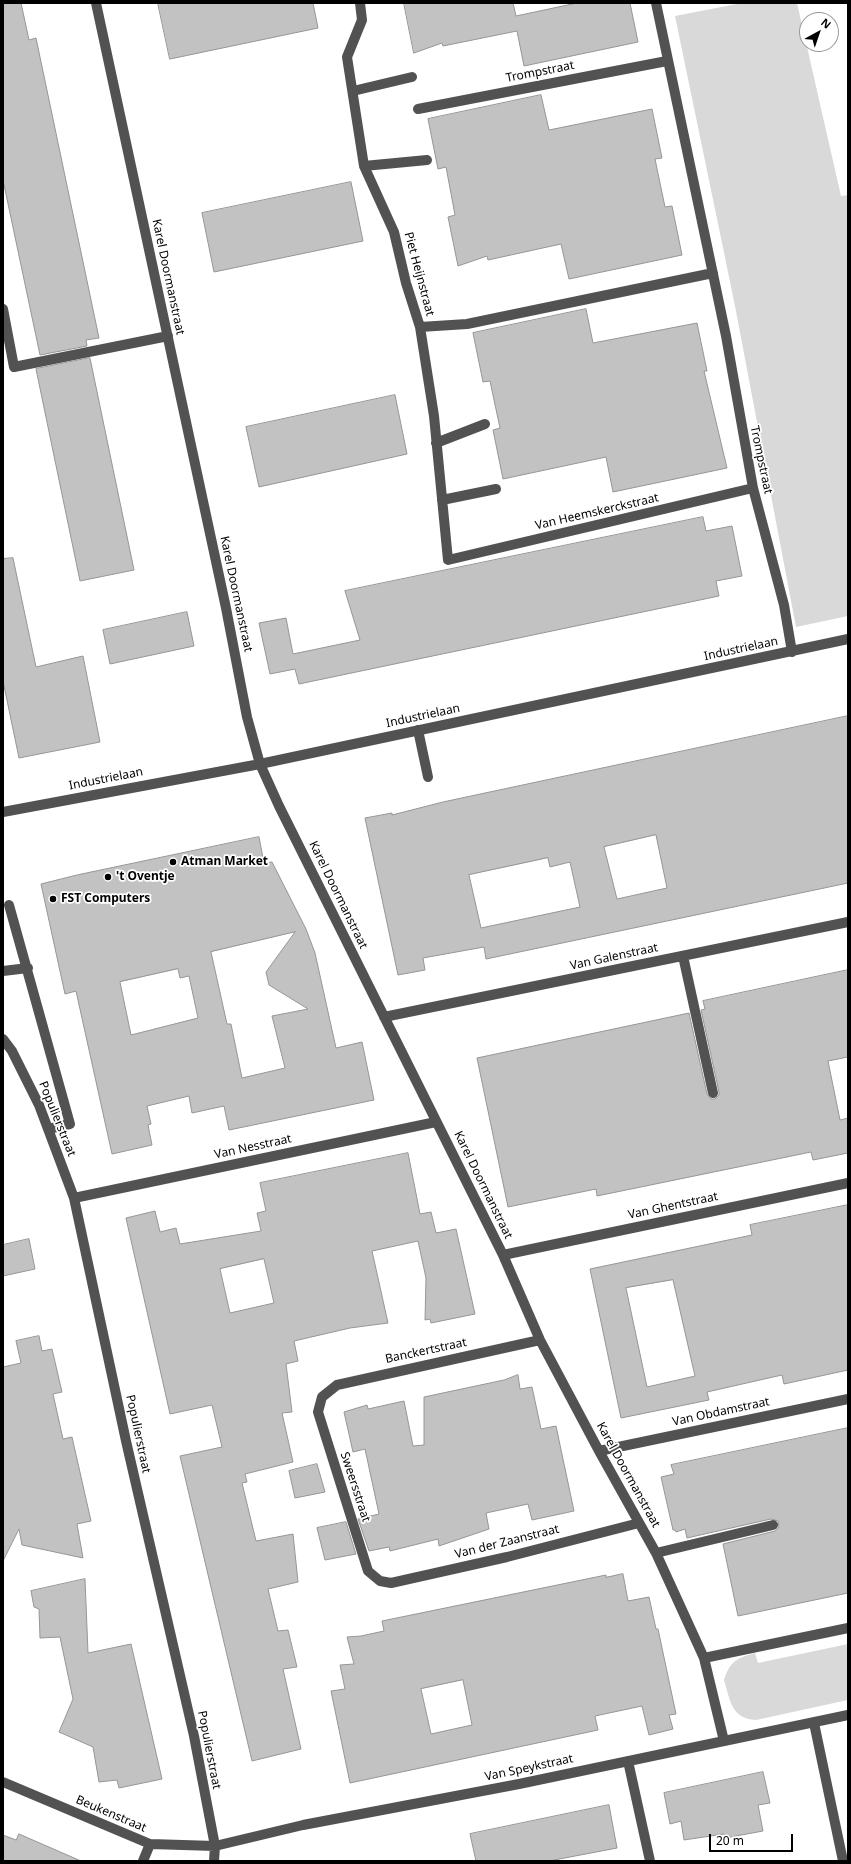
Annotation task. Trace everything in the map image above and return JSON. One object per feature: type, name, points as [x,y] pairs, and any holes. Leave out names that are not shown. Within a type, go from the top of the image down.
[{"type":"street","name":"Karel Doormanstraat","points":[[96,3],[226,608],[247,717],[260,764],[279,806],[503,1256],[540,1340],[599,1451],[656,1553],[704,1658],[724,1741]]},
{"type":"street","name":"Piet Heijnstraat","points":[[360,3],[362,20],[347,57],[364,166],[394,232],[406,283],[420,327],[436,443],[448,560]]},
{"type":"street","name":"Trompstraat","points":[[656,3],[667,61],[680,109],[713,273],[752,488],[784,605],[792,652]]},
{"type":"street","name":"Trompstraat","points":[[418,109],[667,61]]},
{"type":"street","points":[[353,91],[412,77]]},
{"type":"street","points":[[364,166],[427,160]]},
{"type":"street","points":[[420,327],[467,324],[713,273]]},
{"type":"street","points":[[3,309],[14,366],[168,336]]},
{"type":"street","points":[[436,443],[485,424]]},
{"type":"street","name":"Van Heemskerckstraat","points":[[448,560],[752,488]]},
{"type":"street","points":[[442,500],[496,489]]},
{"type":"street","name":"Industrielaan","points":[[3,812],[260,764],[848,639]]},
{"type":"street","points":[[418,730],[428,777]]},
{"type":"street","points":[[9,905],[16,933],[28,968],[70,1124],[48,1130]]},
{"type":"street","name":"Van Galenstraat","points":[[384,1017],[848,922]]},
{"type":"street","points":[[683,956],[713,1093]]},
{"type":"street","points":[[3,971],[28,968]]},
{"type":"street","name":"Populierstraat","points":[[3,1039],[7,1052],[39,1105],[74,1198],[126,1441],[194,1736],[215,1846],[214,1861]]},
{"type":"street","name":"Van Nesstraat","points":[[74,1198],[436,1122]]},
{"type":"street","name":"Van Ghentstraat","points":[[503,1256],[848,1182]]},
{"type":"street","name":"Banckertstraat","points":[[322,1397],[337,1385],[540,1340]]},
{"type":"street","name":"Sweersstraat","points":[[322,1397],[318,1412],[320,1419],[368,1571],[380,1581]]},
{"type":"street","name":"Van Obdamstraat","points":[[599,1451],[848,1399]]},
{"type":"street","name":"Van der Zaanstraat","points":[[380,1581],[391,1583],[507,1557],[639,1523]]},
{"type":"street","points":[[656,1553],[773,1525]]},
{"type":"street","points":[[704,1658],[848,1628]]},
{"type":"street","name":"Van Speykstraat","points":[[215,1846],[303,1825],[464,1795],[848,1715]]},
{"type":"street","points":[[814,1723],[843,1861]]},
{"type":"street","points":[[628,1761],[650,1861]]},
{"type":"street","name":"Beukenstraat","points":[[3,1782],[150,1844],[215,1846]]},
{"type":"street","points":[[143,1861],[150,1844]]},
{"type":"shaded area","points":[[742,3],[797,3],[799,12],[799,52],[808,52],[841,196],[848,195],[848,616],[796,627],[734,301],[675,16]]},
{"type":"shaded area","points":[[848,1644],[848,1700],[756,1720],[741,1716],[733,1707],[724,1680],[729,1668],[735,1661],[755,1653],[758,1663]]},
{"type":"building","points":[[3,3],[21,3],[29,40],[36,38],[99,338],[86,340],[87,346],[40,355],[3,180]]},
{"type":"building","points":[[158,3],[313,3],[318,28],[170,59]]},
{"type":"building","points":[[404,3],[513,3],[516,16],[577,3],[630,3],[638,42],[524,66],[517,31],[443,46],[442,43],[414,53]]},
{"type":"building","points":[[541,95],[549,130],[652,109],[662,158],[655,159],[665,207],[672,206],[682,255],[569,279],[561,244],[488,260],[487,256],[458,266],[448,217],[455,215],[446,167],[438,169],[428,119]]},
{"type":"building","points":[[351,182],[363,241],[214,272],[202,213]]},
{"type":"building","points":[[586,309],[593,343],[697,323],[707,371],[704,371],[727,468],[613,492],[606,457],[503,479],[493,430],[500,428],[490,381],[483,382],[473,333]]},
{"type":"building","points":[[90,358],[134,570],[80,581],[36,369]]},
{"type":"building","points":[[395,395],[407,454],[259,487],[246,427]]},
{"type":"building","points":[[703,517],[706,531],[732,526],[742,576],[716,581],[719,596],[299,684],[295,669],[270,674],[259,623],[286,618],[293,654],[360,640],[345,591]]},
{"type":"building","points":[[13,558],[36,667],[83,656],[100,742],[19,758],[3,681],[3,559]]},
{"type":"building","points":[[187,612],[194,646],[110,664],[103,630]]},
{"type":"building","points":[[848,716],[848,883],[486,959],[484,947],[423,958],[425,970],[398,975],[365,818],[392,813],[392,815],[443,802]],"holes":[[[656,835],[667,888],[617,899],[604,847]],[[548,858],[550,867],[570,862],[580,907],[481,928],[469,875]]]},
{"type":"building","points":[[259,837],[264,863],[272,862],[306,929],[315,953],[336,1048],[362,1042],[374,1100],[229,1130],[224,1106],[192,1113],[189,1096],[147,1106],[151,1124],[148,1125],[152,1145],[112,1154],[76,991],[65,994],[41,884],[77,875]],"holes":[[[295,932],[266,972],[269,985],[308,1009],[272,1016],[285,1068],[242,1078],[231,1024],[227,1024],[211,952]],[[178,969],[180,978],[189,976],[198,1018],[131,1035],[120,982]]]},
{"type":"building","points":[[848,970],[848,1057],[828,1061],[840,1120],[848,1118],[848,1153],[813,1160],[811,1152],[597,1196],[596,1189],[508,1207],[477,1058],[689,1013],[707,1094],[711,1099],[715,1099],[719,1095],[719,1092],[701,1010],[705,1009],[703,1001]]},
{"type":"building","points":[[408,1153],[420,1214],[431,1212],[436,1233],[456,1229],[475,1314],[431,1323],[430,1319],[425,1320],[426,1278],[418,1241],[372,1251],[388,1323],[350,1328],[294,1341],[298,1361],[286,1364],[292,1412],[282,1413],[293,1462],[245,1474],[247,1482],[242,1483],[256,1541],[293,1534],[298,1582],[268,1589],[278,1631],[288,1630],[297,1667],[283,1669],[301,1749],[252,1761],[180,1456],[222,1447],[212,1405],[170,1414],[126,1218],[155,1211],[160,1232],[176,1228],[180,1244],[261,1231],[257,1213],[266,1211],[260,1183]],"holes":[[[264,1259],[274,1303],[230,1313],[220,1269]]]},
{"type":"building","points":[[848,1205],[848,1370],[784,1384],[782,1375],[707,1392],[709,1400],[621,1418],[590,1269],[752,1235],[750,1225]],"holes":[[[673,1280],[695,1376],[647,1387],[626,1288]]]},
{"type":"building","points":[[29,1239],[35,1269],[3,1276],[3,1245]]},
{"type":"building","points":[[39,1336],[42,1351],[52,1349],[62,1392],[53,1394],[63,1439],[72,1437],[91,1521],[77,1524],[83,1558],[22,1545],[19,1529],[3,1561],[3,1367],[21,1363],[16,1341]]},
{"type":"building","points":[[518,1375],[520,1389],[532,1387],[541,1429],[556,1426],[574,1511],[532,1520],[528,1504],[486,1513],[489,1529],[439,1546],[438,1539],[390,1551],[389,1547],[369,1551],[358,1519],[379,1514],[365,1449],[353,1452],[344,1412],[367,1405],[368,1409],[404,1401],[413,1446],[424,1445],[424,1397],[504,1380]]},
{"type":"building","points":[[848,1428],[848,1593],[738,1616],[723,1544],[775,1531],[779,1527],[778,1521],[771,1519],[687,1538],[685,1529],[676,1532],[673,1530],[661,1477],[674,1474],[671,1465]]},
{"type":"building","points":[[317,1464],[325,1492],[295,1498],[289,1471]]},
{"type":"building","points":[[346,1522],[356,1554],[325,1560],[317,1528]]},
{"type":"building","points":[[623,1574],[628,1601],[649,1597],[656,1629],[658,1629],[676,1714],[669,1715],[673,1729],[649,1735],[642,1706],[595,1716],[598,1730],[350,1783],[331,1691],[345,1689],[340,1665],[354,1664],[347,1637],[361,1636],[384,1631],[382,1621],[606,1575],[606,1577]],"holes":[[[463,1680],[472,1725],[431,1734],[421,1689]]]},
{"type":"building","points":[[85,1579],[88,1653],[131,1644],[162,1779],[119,1788],[117,1780],[99,1782],[93,1747],[59,1732],[73,1699],[60,1637],[40,1638],[39,1609],[34,1607],[31,1591]]},
{"type":"building","points":[[763,1772],[770,1803],[758,1805],[763,1831],[725,1838],[724,1834],[684,1840],[681,1821],[670,1824],[664,1793]]},
{"type":"building","points":[[609,1805],[617,1848],[549,1861],[476,1861],[470,1834]]},
{"type":"building","points":[[19,1834],[81,1861],[3,1861],[3,1835],[16,1840]]},
{"type":"place","name":"Atman Market","points":[[173,862]]},
{"type":"place","name":"'t Oventje","points":[[108,877]]},
{"type":"place","name":"FST Computers","points":[[53,899]]}]
